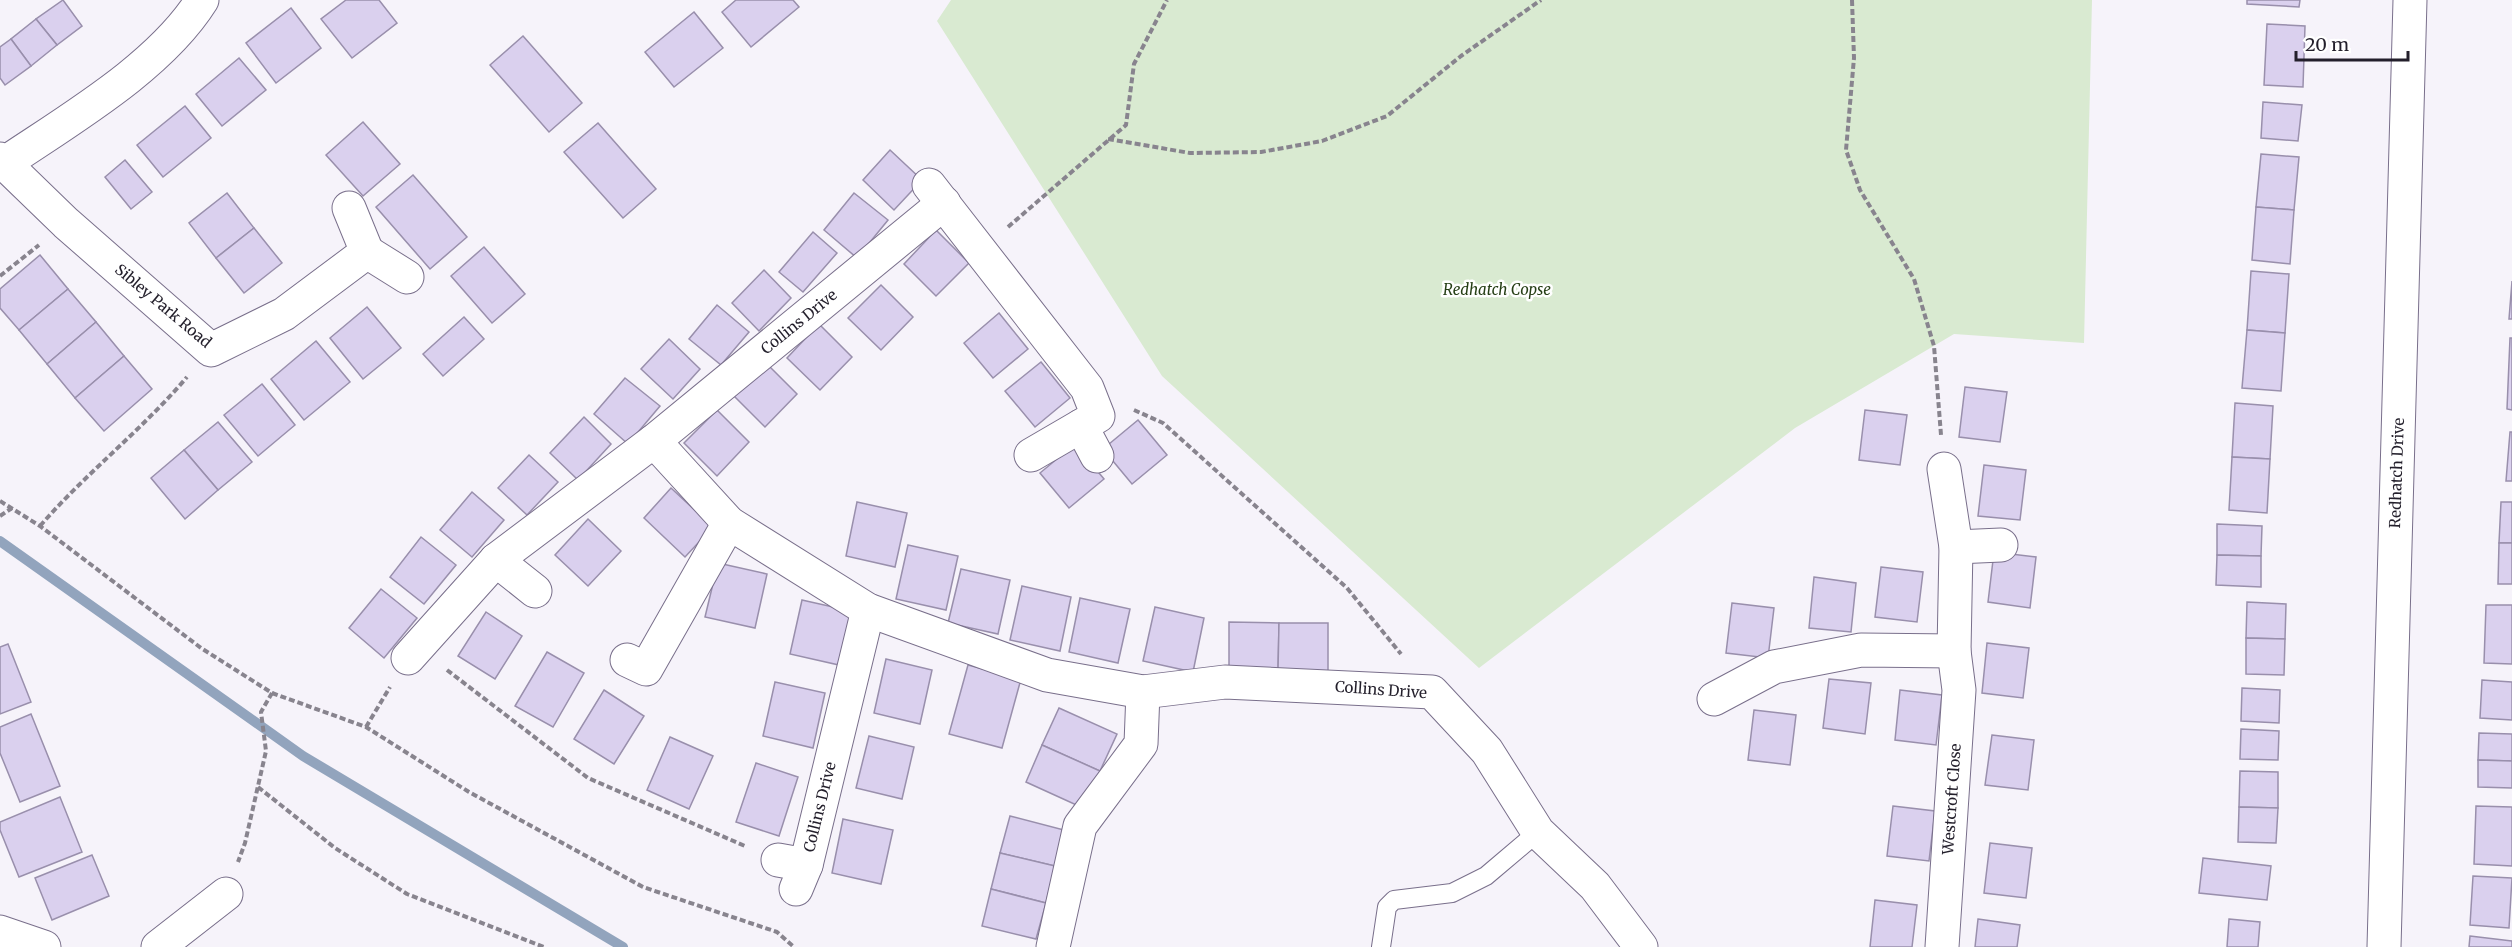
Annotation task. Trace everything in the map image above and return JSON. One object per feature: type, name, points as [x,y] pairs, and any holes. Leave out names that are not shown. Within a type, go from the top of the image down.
[{"type":"street","name":"Sibley Park Road","points":[[202,0],[188,21],[111,92],[2,161],[66,223],[211,350],[284,314],[367,252]]},
{"type":"street","name":"Redhatch Drive","points":[[2384,947],[2410,0]]},
{"type":"street","name":"Collins Drive","points":[[413,652],[496,560],[654,441],[936,194],[1087,388],[1098,416],[1030,454]]},
{"type":"street","points":[[349,208],[367,252],[408,277]]},
{"type":"street","points":[[1080,426],[1097,456]]},
{"type":"street","name":"Collins Drive","points":[[654,441],[729,523],[868,610],[1047,675],[1143,692],[1226,682],[1432,692],[1486,751],[1538,832],[1595,886],[1641,947]]},
{"type":"street","name":"Westcroft Close","points":[[1942,947],[1959,690],[1954,651],[1956,547],[1944,469]]},
{"type":"street","points":[[627,660],[646,669],[729,523]]},
{"type":"street","points":[[1956,547],[2001,544]]},
{"type":"street","points":[[496,560],[536,591]]},
{"type":"street","name":"Collins Drive","points":[[794,871],[868,610]]},
{"type":"street","points":[[1714,699],[1774,667],[1861,650],[1954,651]]},
{"type":"street","points":[[1053,947],[1080,826],[1141,744],[1143,692]]},
{"type":"street","points":[[158,947],[225,894]]},
{"type":"street","points":[[0,932],[44,947]]},
{"type":"lane","points":[[1381,947],[1387,907],[1394,900],[1452,893],[1493,870],[1538,832]]},
{"type":"path","points":[[976,248],[1001,233],[1126,125],[1134,64],[1167,0]]},
{"type":"path","points":[[1108,139],[1190,153],[1261,152],[1322,141],[1387,116],[1461,56],[1542,0]]},
{"type":"path","points":[[1852,0],[1854,58],[1846,150],[1860,190],[1914,279],[1934,346],[1944,469]]},
{"type":"path","points":[[0,276],[66,223]]},
{"type":"path","points":[[40,526],[61,502],[159,411],[211,350]]},
{"type":"path","points":[[1087,388],[1162,423],[1347,588],[1432,692]]},
{"type":"path","points":[[0,501],[40,526],[201,648],[272,693],[366,727],[469,792],[642,887],[777,932],[794,947]]},
{"type":"path","points":[[0,516],[12,508]]},
{"type":"path","points":[[366,727],[413,652],[588,778],[794,871]]},
{"type":"path","points":[[225,894],[245,843],[266,751],[261,712],[272,693]]},
{"type":"path","points":[[258,787],[335,848],[407,894],[544,947]]},
{"type":"green space","name":"Redhatch Copse","points":[[951,0],[2092,0],[2084,343],[1954,334],[1795,428],[1479,668],[1162,376],[937,21]]},
{"type":"building","points":[[63,0],[82,26],[57,45],[36,19]]},
{"type":"building","points":[[346,0],[379,0],[397,23],[352,58],[321,19]]},
{"type":"building","points":[[736,0],[793,0],[799,7],[751,47],[722,12]]},
{"type":"building","points":[[2247,0],[2300,0],[2299,7],[2247,4]]},
{"type":"building","points":[[291,8],[321,48],[276,83],[246,43]]},
{"type":"building","points":[[694,12],[723,48],[674,87],[645,52]]},
{"type":"building","points":[[36,19],[57,45],[31,66],[11,39]]},
{"type":"building","points":[[2267,24],[2305,26],[2303,87],[2264,85]]},
{"type":"building","points":[[523,36],[582,103],[549,132],[490,65]]},
{"type":"building","points":[[11,39],[31,66],[5,85],[0,78],[0,47]]},
{"type":"building","points":[[239,58],[266,90],[222,126],[196,94]]},
{"type":"building","points":[[2263,102],[2302,105],[2298,141],[2261,138]]},
{"type":"building","points":[[185,106],[211,138],[163,177],[137,145]]},
{"type":"building","points":[[363,122],[400,164],[363,196],[326,155]]},
{"type":"building","points":[[598,123],[656,189],[623,218],[564,152]]},
{"type":"building","points":[[890,150],[922,180],[894,210],[863,180]]},
{"type":"building","points":[[2261,154],[2299,157],[2294,210],[2256,207]]},
{"type":"building","points":[[125,160],[152,192],[131,209],[105,177]]},
{"type":"building","points":[[413,175],[467,237],[430,269],[376,207]]},
{"type":"building","points":[[227,193],[254,228],[216,258],[189,223]]},
{"type":"building","points":[[854,193],[888,220],[857,258],[824,230]]},
{"type":"building","points":[[2256,207],[2294,210],[2290,264],[2252,260]]},
{"type":"building","points":[[254,228],[282,263],[244,293],[216,258]]},
{"type":"building","points":[[936,230],[969,263],[936,296],[904,264]]},
{"type":"building","points":[[813,232],[837,253],[803,292],[779,272]]},
{"type":"building","points":[[484,247],[525,294],[492,323],[451,276]]},
{"type":"building","points":[[40,255],[68,289],[19,330],[0,308],[0,289]]},
{"type":"building","points":[[764,270],[791,298],[759,331],[732,303]]},
{"type":"building","points":[[2251,271],[2289,274],[2285,333],[2247,330]]},
{"type":"building","points":[[2512,281],[2512,319],[2509,319]]},
{"type":"building","points":[[881,285],[913,317],[881,350],[848,318]]},
{"type":"building","points":[[68,289],[96,322],[47,364],[19,330]]},
{"type":"building","points":[[717,305],[749,332],[721,365],[689,339]]},
{"type":"building","points":[[367,307],[401,348],[363,379],[330,338]]},
{"type":"building","points":[[999,313],[1028,349],[993,378],[964,343]]},
{"type":"building","points":[[464,317],[484,339],[443,376],[423,354]]},
{"type":"building","points":[[96,322],[124,356],[75,398],[47,364]]},
{"type":"building","points":[[819,324],[852,357],[820,390],[787,358]]},
{"type":"building","points":[[2247,330],[2285,333],[2281,391],[2242,388]]},
{"type":"building","points":[[2510,338],[2512,338],[2512,410],[2507,409]]},
{"type":"building","points":[[669,339],[700,369],[673,399],[641,369]]},
{"type":"building","points":[[316,341],[350,382],[304,420],[271,379]]},
{"type":"building","points":[[124,356],[152,389],[104,431],[75,398]]},
{"type":"building","points":[[764,361],[797,394],[765,427],[732,394]]},
{"type":"building","points":[[1041,362],[1070,398],[1035,427],[1005,391]]},
{"type":"building","points":[[625,378],[660,406],[628,444],[594,414]]},
{"type":"building","points":[[262,384],[295,425],[258,456],[224,415]]},
{"type":"building","points":[[1965,387],[2007,392],[2000,442],[1959,437]]},
{"type":"building","points":[[2235,403],[2273,406],[2270,459],[2232,457]]},
{"type":"building","points":[[717,410],[749,442],[717,476],[684,443]]},
{"type":"building","points":[[1865,410],[1907,415],[1900,465],[1859,460]]},
{"type":"building","points":[[584,417],[611,444],[578,480],[550,453]]},
{"type":"building","points":[[1138,420],[1167,455],[1132,484],[1103,449]]},
{"type":"building","points":[[218,422],[252,462],[218,490],[184,450]]},
{"type":"building","points":[[2510,432],[2512,432],[2512,481],[2506,481]]},
{"type":"building","points":[[1075,444],[1104,479],[1069,508],[1040,473]]},
{"type":"building","points":[[184,450],[218,490],[185,519],[151,478]]},
{"type":"building","points":[[529,455],[558,482],[527,515],[498,488]]},
{"type":"building","points":[[2232,457],[2270,459],[2267,513],[2229,510]]},
{"type":"building","points":[[1984,465],[2026,470],[2020,520],[1978,516]]},
{"type":"building","points":[[671,488],[713,527],[685,557],[644,518]]},
{"type":"building","points":[[472,492],[504,520],[472,557],[440,530]]},
{"type":"building","points":[[857,502],[907,513],[895,567],[846,556]]},
{"type":"building","points":[[2501,502],[2512,502],[2512,543],[2499,543]]},
{"type":"building","points":[[588,519],[621,551],[588,586],[555,555]]},
{"type":"building","points":[[2217,524],[2262,526],[2261,556],[2217,555]]},
{"type":"building","points":[[421,537],[456,565],[424,604],[390,577]]},
{"type":"building","points":[[2499,543],[2512,543],[2512,584],[2498,584]]},
{"type":"building","points":[[908,545],[958,556],[946,610],[896,599]]},
{"type":"building","points":[[1994,552],[2036,557],[2030,608],[1988,602]]},
{"type":"building","points":[[2217,555],[2261,556],[2261,587],[2216,585]]},
{"type":"building","points":[[718,563],[767,574],[755,628],[705,617]]},
{"type":"building","points":[[1881,567],[1923,572],[1917,622],[1875,617]]},
{"type":"building","points":[[961,569],[1010,580],[998,634],[948,623]]},
{"type":"building","points":[[1814,577],[1856,583],[1851,632],[1809,628]]},
{"type":"building","points":[[1022,586],[1071,597],[1060,651],[1010,640]]},
{"type":"building","points":[[381,589],[417,618],[384,658],[349,628]]},
{"type":"building","points":[[1080,598],[1130,609],[1118,663],[1069,652]]},
{"type":"building","points":[[802,600],[851,611],[839,665],[790,654]]},
{"type":"building","points":[[2247,602],[2286,604],[2285,639],[2246,638]]},
{"type":"building","points":[[1732,603],[1774,608],[1768,658],[1726,653]]},
{"type":"building","points":[[2486,605],[2512,605],[2512,664],[2484,663]]},
{"type":"building","points":[[1155,607],[1204,618],[1193,672],[1143,661]]},
{"type":"building","points":[[486,612],[522,636],[495,679],[458,656]]},
{"type":"building","points":[[1229,622],[1279,623],[1278,671],[1229,671]]},
{"type":"building","points":[[1279,623],[1328,623],[1328,671],[1278,671]]},
{"type":"building","points":[[2246,638],[2285,639],[2284,675],[2246,674]]},
{"type":"building","points":[[1987,643],[2029,648],[2023,698],[1982,693]]},
{"type":"building","points":[[8,644],[31,702],[0,714],[0,647]]},
{"type":"building","points":[[547,652],[584,673],[553,727],[515,706]]},
{"type":"building","points":[[886,659],[932,670],[920,724],[874,713]]},
{"type":"building","points":[[968,665],[1021,679],[1002,748],[949,734]]},
{"type":"building","points":[[1829,679],[1871,683],[1865,734],[1823,728]]},
{"type":"building","points":[[2482,680],[2512,682],[2512,720],[2480,718]]},
{"type":"building","points":[[775,682],[825,693],[813,748],[763,736]]},
{"type":"building","points":[[2242,688],[2280,690],[2279,723],[2241,721]]},
{"type":"building","points":[[604,690],[644,716],[614,764],[574,739]]},
{"type":"building","points":[[1900,690],[1942,695],[1936,745],[1895,740]]},
{"type":"building","points":[[1059,708],[1117,734],[1100,771],[1042,745]]},
{"type":"building","points":[[1754,710],[1796,715],[1790,765],[1748,760]]},
{"type":"building","points":[[31,714],[60,786],[20,802],[0,753],[0,727]]},
{"type":"building","points":[[2241,729],[2279,731],[2278,760],[2240,759]]},
{"type":"building","points":[[2479,733],[2512,734],[2512,761],[2478,760]]},
{"type":"building","points":[[1992,735],[2034,740],[2028,790],[1985,785]]},
{"type":"building","points":[[869,736],[914,747],[902,799],[856,788]]},
{"type":"building","points":[[670,737],[713,756],[689,809],[647,790]]},
{"type":"building","points":[[1042,745],[1100,771],[1083,808],[1026,782]]},
{"type":"building","points":[[2478,760],[2512,761],[2512,788],[2478,787]]},
{"type":"building","points":[[756,763],[798,777],[779,836],[736,822]]},
{"type":"building","points":[[2240,771],[2278,772],[2278,808],[2239,807]]},
{"type":"building","points":[[60,797],[82,852],[19,877],[0,830],[0,822]]},
{"type":"building","points":[[1893,806],[1935,811],[1929,861],[1887,856]]},
{"type":"building","points":[[2476,806],[2512,807],[2512,866],[2474,864]]},
{"type":"building","points":[[2239,807],[2278,808],[2276,843],[2238,842]]},
{"type":"building","points":[[1010,816],[1064,830],[1055,866],[1000,853]]},
{"type":"building","points":[[843,819],[893,830],[881,884],[832,873]]},
{"type":"building","points":[[1990,843],[2032,848],[2026,898],[1984,893]]},
{"type":"building","points":[[1000,853],[1055,866],[1046,903],[991,889]]},
{"type":"building","points":[[92,855],[109,896],[52,920],[35,878]]},
{"type":"building","points":[[2203,858],[2271,866],[2267,900],[2199,893]]},
{"type":"building","points":[[2473,876],[2512,878],[2509,928],[2470,925]]},
{"type":"building","points":[[991,889],[1046,903],[1036,939],[982,926]]},
{"type":"building","points":[[1875,900],[1917,905],[1912,947],[1870,947]]},
{"type":"building","points":[[1978,919],[2020,925],[2017,947],[1975,947]]},
{"type":"building","points":[[2229,919],[2260,922],[2258,947],[2227,947]]},
{"type":"building","points":[[2470,936],[2512,941],[2512,947],[2469,947]]},
{"type":"waterway","points":[[0,541],[303,756],[623,947]]}]
